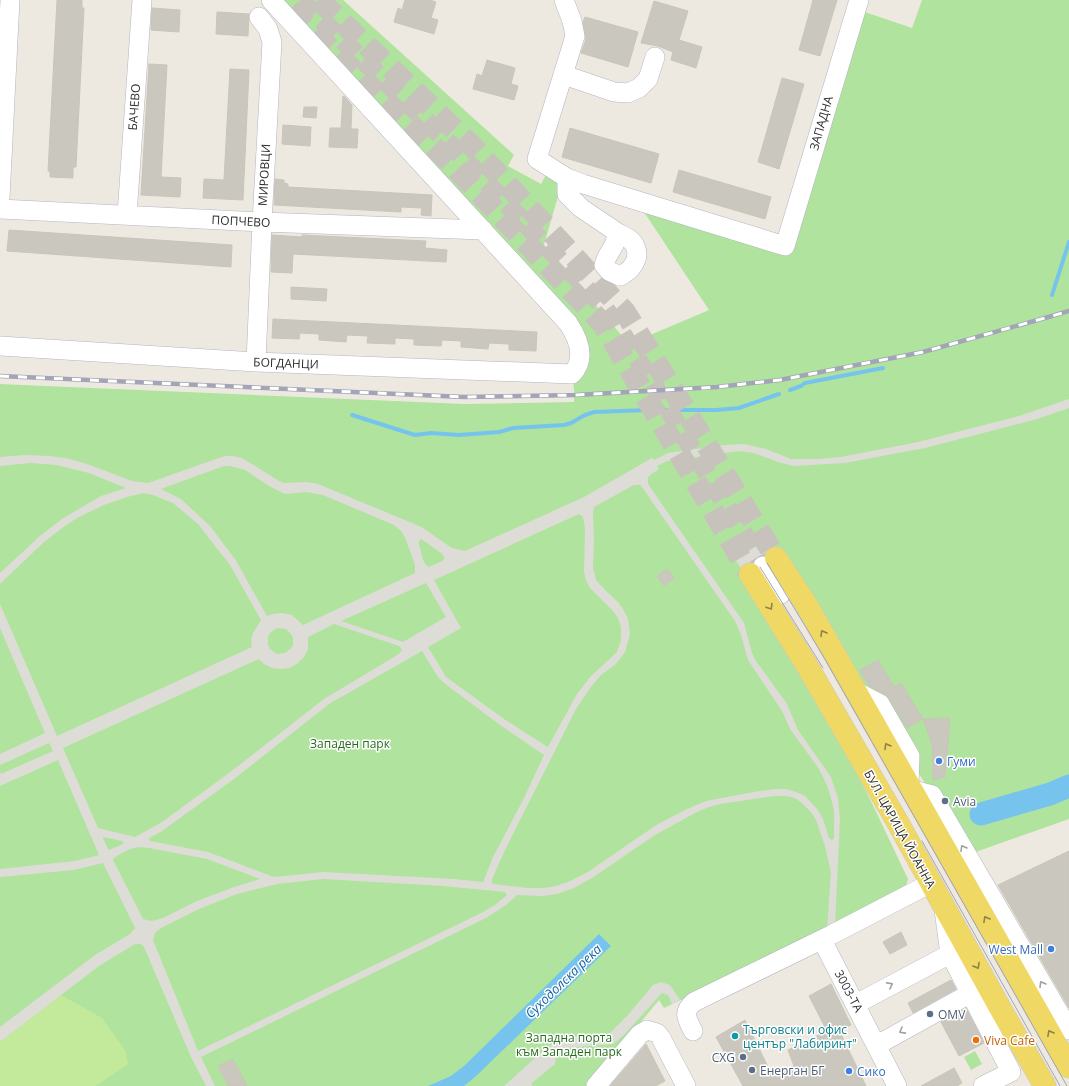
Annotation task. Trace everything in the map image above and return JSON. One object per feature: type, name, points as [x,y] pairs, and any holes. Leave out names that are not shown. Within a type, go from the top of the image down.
[{"type":"main road","points":[[763,566],[806,604],[1069,1067]]},
{"type":"main road","name":"БУЛ. ЦАРИЦА ЙОАННА","points":[[763,566],[809,669],[894,816],[930,883],[1045,1086]]},
{"type":"street","points":[[0,198],[1,149],[10,0]]},
{"type":"street","name":"БАЧЕВО","points":[[127,215],[142,0]]},
{"type":"street","points":[[271,0],[482,230]]},
{"type":"street","points":[[564,0],[572,21],[575,36],[537,159],[567,178],[567,194],[581,208],[618,233]]},
{"type":"street","name":"ЗАПАДНА","points":[[567,178],[785,246],[859,0]]},
{"type":"street","name":"МИРОВЦИ","points":[[256,362],[272,42],[268,29],[258,17]]},
{"type":"street","points":[[564,75],[614,92],[628,93],[639,88],[648,78],[655,57]]},
{"type":"street","name":"ПОПЧЕВО","points":[[0,209],[262,222],[482,230]]},
{"type":"street","name":"БОГДАНЦИ","points":[[0,346],[256,362],[572,374],[578,364],[580,346],[572,328],[482,230]]},
{"type":"street","points":[[763,566],[781,594]]},
{"type":"street","points":[[911,787],[932,795],[1069,1030]]},
{"type":"street","points":[[953,861],[982,882]]},
{"type":"street","points":[[693,1031],[686,1014],[687,1010],[694,1002],[822,940],[930,883]]},
{"type":"street","points":[[943,906],[950,954],[1011,1072],[983,1086]]},
{"type":"street","name":"3003-ТА","points":[[822,940],[898,1086]]},
{"type":"street","points":[[856,1004],[950,954]]},
{"type":"street","points":[[877,1045],[927,1017],[972,996],[1000,1008]]},
{"type":"street","points":[[596,1086],[640,1034],[647,1030],[657,1033],[661,1038],[686,1086]]},
{"type":"green space","name":"Западен парк","points":[[279,0],[343,0],[514,155],[508,166],[541,184],[547,173],[561,186],[544,245],[629,344],[709,310],[642,209],[784,246],[856,9],[912,28],[922,0],[1069,0],[1069,819],[970,854],[780,555],[750,574],[832,725],[871,801],[908,879],[906,886],[808,939],[664,1008],[659,1000],[588,1086],[0,1086],[0,384],[464,404],[574,402],[572,374],[587,343]]},
{"type":"green space","points":[[61,995],[102,1018],[126,1052],[128,1064],[96,1086],[0,1086],[0,1042]]},
{"type":"green space","points":[[975,1051],[982,1064],[971,1070],[964,1057]]},
{"type":"shaded area","points":[[1069,399],[1069,408],[1034,420],[925,448],[845,463],[794,466],[754,453],[739,451],[667,461],[657,466],[659,469],[648,478],[648,484],[744,623],[752,653],[756,661],[787,704],[798,730],[831,777],[838,798],[840,819],[835,926],[827,929],[831,872],[825,846],[816,820],[811,812],[795,798],[774,796],[720,804],[697,812],[655,835],[592,878],[574,888],[557,894],[542,896],[517,895],[506,905],[486,918],[201,1057],[215,1086],[206,1086],[191,1057],[144,947],[141,944],[135,944],[99,966],[0,1042],[0,1027],[95,955],[130,934],[135,928],[103,863],[74,870],[0,877],[0,869],[75,861],[99,855],[58,760],[0,786],[0,772],[1,774],[53,751],[49,743],[0,765],[0,754],[45,733],[0,628],[0,604],[57,736],[252,647],[251,640],[253,633],[261,620],[230,565],[198,524],[173,503],[153,495],[143,493],[104,505],[66,525],[44,542],[0,584],[0,573],[40,536],[62,519],[101,496],[126,488],[89,473],[57,465],[30,463],[0,466],[0,457],[24,455],[66,458],[90,465],[132,481],[148,483],[225,456],[233,456],[242,458],[284,483],[307,482],[318,484],[423,528],[452,548],[465,551],[584,497],[652,458],[654,460],[668,453],[725,445],[744,444],[766,449],[791,459],[841,457],[918,442],[1019,416]],"holes":[[[224,466],[245,470],[269,486],[285,494],[306,492],[323,495],[394,525],[402,532],[406,540],[415,565],[415,573],[303,625],[292,615],[282,613],[267,616],[235,559],[210,526],[181,499],[161,489]],[[634,485],[640,485],[735,621],[741,635],[748,660],[782,711],[790,729],[819,769],[829,791],[834,810],[834,838],[832,840],[829,838],[823,819],[818,810],[805,796],[786,789],[759,791],[706,801],[687,809],[660,823],[588,872],[568,882],[544,888],[528,888],[492,883],[492,879],[505,850],[576,709],[601,675],[616,664],[625,652],[630,634],[628,619],[618,602],[596,580],[593,568],[594,507]],[[579,514],[583,517],[585,529],[584,572],[586,580],[590,588],[618,618],[621,627],[621,640],[617,652],[591,676],[577,694],[548,747],[504,719],[446,677],[428,647],[461,628],[434,580]],[[421,539],[441,553],[444,557],[444,560],[429,567],[423,560],[419,544]],[[426,583],[446,617],[403,642],[341,621]],[[334,624],[399,646],[402,650],[399,654],[324,699],[229,773],[162,822],[135,837],[98,828],[63,748],[259,659],[264,664],[272,668],[290,668],[304,657],[308,649],[308,637]],[[277,628],[286,629],[293,637],[293,645],[285,653],[277,654],[270,649],[268,645],[268,637],[270,633]],[[422,651],[438,677],[444,683],[500,725],[544,755],[524,798],[493,857],[483,882],[324,872],[274,877],[208,852],[150,841],[149,839],[151,837],[162,831],[234,779],[329,704]],[[103,837],[124,842],[123,844],[109,850]],[[138,847],[149,848],[207,859],[260,879],[197,901],[163,918],[152,921],[143,919],[113,860],[115,857],[130,849]],[[323,879],[443,886],[505,892],[507,895],[495,905],[481,913],[198,1051],[153,940],[155,933],[161,928],[199,909],[237,894],[277,884]]]},
{"type":"shaded area","points":[[765,531],[780,555],[746,577],[731,552]]},
{"type":"shaded area","points":[[661,982],[670,985],[680,1000],[672,1004],[668,995],[662,993],[623,1036],[613,1044],[568,1048],[556,1055],[555,1064],[532,1083],[532,1086],[504,1086],[546,1048],[562,1039],[568,1037],[601,1036],[610,1033],[627,1016],[653,985]]},
{"type":"water","points":[[599,934],[611,946],[475,1077],[464,1086],[428,1086],[451,1076],[464,1066]]},
{"type":"building","points":[[57,0],[82,0],[82,8],[84,8],[76,167],[73,167],[73,178],[50,177],[50,171],[48,171]]},
{"type":"building","points":[[405,0],[430,0],[436,2],[431,18],[438,20],[434,34],[394,22],[398,8],[402,10]]},
{"type":"building","points":[[813,0],[837,0],[820,56],[799,50]]},
{"type":"building","points":[[654,1],[688,11],[679,40],[702,47],[696,68],[671,60],[673,52],[658,46],[641,43]]},
{"type":"building","points":[[152,8],[180,10],[179,32],[151,30]]},
{"type":"building","points":[[217,12],[249,14],[248,36],[216,34]]},
{"type":"building","points":[[585,17],[638,32],[628,67],[581,53],[586,39],[583,22]]},
{"type":"building","points":[[487,60],[515,68],[511,84],[518,86],[514,100],[473,89],[477,74],[482,76]]},
{"type":"building","points":[[149,64],[167,65],[161,177],[181,178],[180,197],[141,195]]},
{"type":"building","points":[[230,69],[249,70],[243,200],[203,198],[204,179],[224,180]]},
{"type":"building","points":[[782,78],[804,84],[779,169],[758,162]]},
{"type":"building","points":[[343,96],[352,105],[351,129],[358,129],[357,148],[329,147],[330,128],[341,128]]},
{"type":"building","points":[[304,107],[317,107],[316,118],[303,117]]},
{"type":"building","points":[[283,125],[311,127],[310,146],[282,144]]},
{"type":"building","points":[[570,128],[659,154],[651,183],[562,157]]},
{"type":"building","points":[[679,170],[771,197],[765,219],[673,192]]},
{"type":"building","points":[[275,179],[284,180],[284,183],[288,184],[288,187],[432,195],[431,216],[421,215],[422,208],[401,207],[401,212],[274,205]]},
{"type":"building","points":[[9,230],[232,245],[231,267],[7,251]]},
{"type":"building","points":[[272,235],[426,241],[425,248],[447,250],[446,262],[293,254],[292,273],[271,272]]},
{"type":"building","points":[[291,287],[327,289],[326,301],[291,299]]},
{"type":"building","points":[[273,319],[537,332],[536,351],[509,350],[509,344],[489,343],[488,349],[461,347],[461,341],[442,340],[441,346],[414,345],[414,339],[395,338],[395,344],[367,343],[368,336],[347,335],[346,342],[319,340],[319,334],[300,333],[299,339],[272,338]]},
{"type":"building","points":[[667,569],[674,578],[664,586],[657,576]]},
{"type":"building","points":[[878,660],[894,687],[901,683],[923,719],[907,728],[889,698],[885,694],[869,686],[860,670]]},
{"type":"building","name":"Гуми","points":[[950,718],[945,777],[933,780],[932,744],[923,719]]},
{"type":"building","name":"West Mall","points":[[1069,851],[1069,1008],[998,885]]},
{"type":"building","points":[[901,932],[907,945],[890,954],[883,942]]},
{"type":"building","points":[[951,980],[956,989],[913,1013],[908,1003]]},
{"type":"building","name":"Търговски и офис център \"Лабиринт\"","points":[[831,984],[851,1025],[839,1030],[866,1086],[743,1086],[716,1037],[745,1020],[773,1077],[794,1066],[788,1050],[827,1031],[809,996]]},
{"type":"building","points":[[966,1008],[984,1043],[959,1056],[941,1022]]},
{"type":"building","points":[[646,1044],[665,1081],[656,1086],[610,1086]]},
{"type":"building","points":[[233,1059],[247,1086],[228,1086],[218,1066]]},
{"type":"building","points":[[954,1068],[962,1083],[957,1086],[921,1086]]},
{"type":"waterway","points":[[1052,295],[1069,242]]},
{"type":"waterway","points":[[790,390],[805,383],[883,368]]},
{"type":"waterway","points":[[352,415],[415,435],[431,433],[459,435],[499,432],[513,428],[564,425],[594,412],[716,410],[739,408],[779,394]]},
{"type":"waterway","name":"Суходолска река","points":[[981,814],[1050,794],[1069,786]]},
{"type":"tunnel","points":[[301,0],[454,148],[603,306],[617,325],[763,566]]},
{"type":"tunnel","points":[[319,0],[472,146],[625,312],[776,558]]},
{"type":"tunnel","points":[[290,10],[450,162],[603,324],[750,574]]},
{"type":"tram line","points":[[767,563],[825,659],[1067,1086]]},
{"type":"tram line","points":[[760,567],[823,668]]},
{"type":"tram line","points":[[922,841],[1060,1086]]},
{"type":"railway","points":[[0,376],[464,397],[576,395],[717,387],[780,380],[923,352],[1069,311]]},
{"type":"place","name":"Гуми","points":[[939,761]]},
{"type":"place","name":"Avia","points":[[945,801]]},
{"type":"place","name":"West Mall","points":[[1051,949]]},
{"type":"place","name":"OMV","points":[[930,1014]]},
{"type":"place","name":"Търговски и офис център \"Лабиринт\"","points":[[735,1036]]},
{"type":"place","name":"Viva Cafe","points":[[976,1040]]},
{"type":"place","name":"CXG","points":[[743,1057]]},
{"type":"place","name":"Енерган БГ","points":[[752,1070]]},
{"type":"place","name":"Сико","points":[[849,1071]]},
{"type":"park label","name":"Западна порта към Западен парк","points":[[569,1044]]}]
